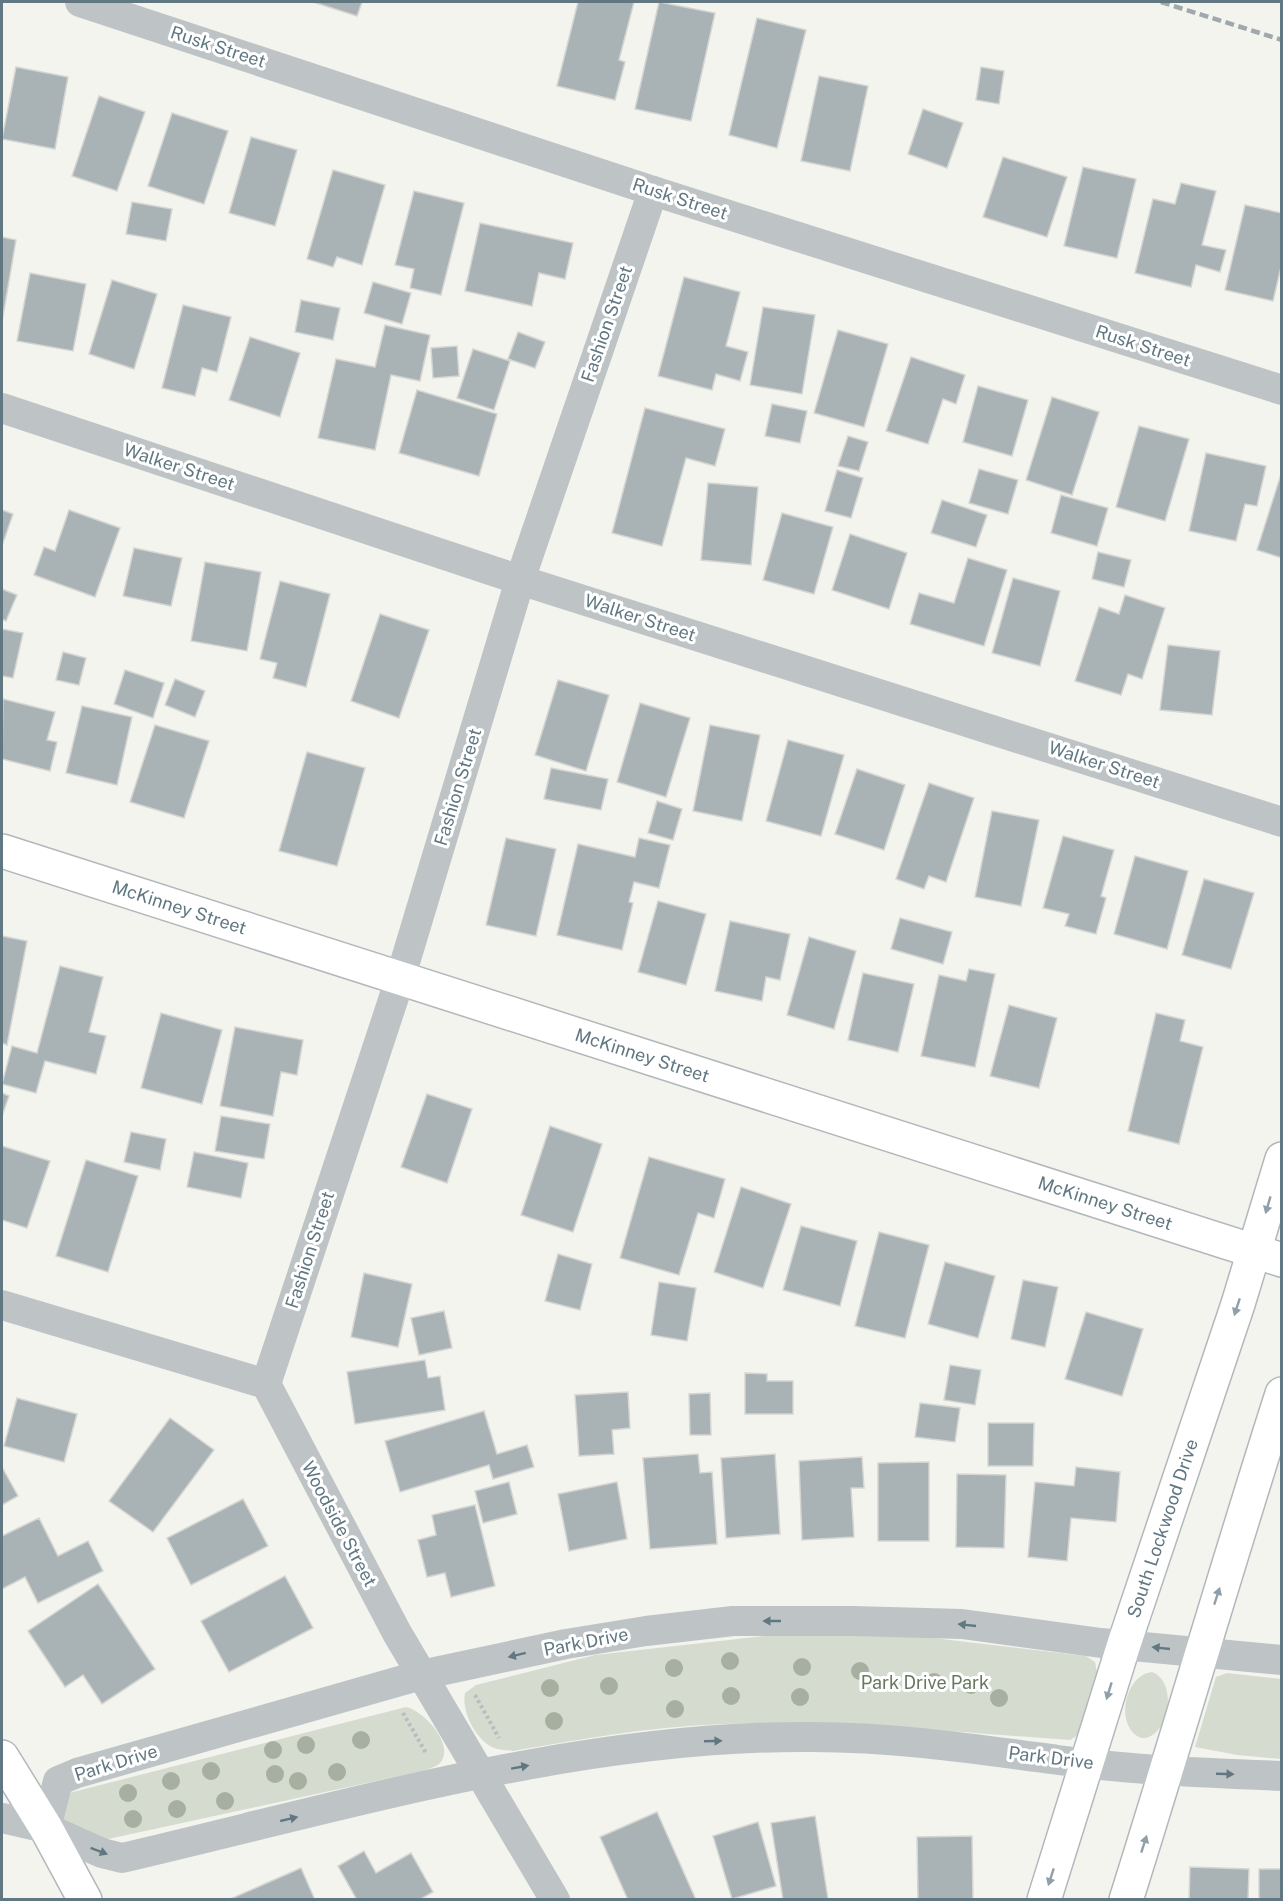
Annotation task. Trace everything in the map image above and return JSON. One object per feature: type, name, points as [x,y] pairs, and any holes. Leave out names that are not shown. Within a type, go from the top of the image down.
[{"type":"street","name":"Rusk Street","points":[[80,2],[653,190],[1281,390]]},
{"type":"street","name":"Fashion Street","points":[[266,1384],[399,979],[520,580],[653,190]]},
{"type":"street","name":"Walker Street","points":[[2,408],[520,580],[1281,822]]},
{"type":"street","name":"McKinney Street","points":[[2,850],[399,979],[1268,1255]]},
{"type":"street","name":"South Lockwood Drive","points":[[1044,1899],[1124,1644],[1268,1255],[1281,1159]]},
{"type":"street","points":[[2,1305],[266,1384]]},
{"type":"street","name":"Woodside Street","points":[[266,1384],[397,1633],[555,1899]]},
{"type":"street","points":[[1126,1899],[1168,1770],[1200,1652],[1281,1394]]},
{"type":"street","name":"Park Drive","points":[[1281,1660],[962,1624],[733,1621],[646,1630],[566,1644],[422,1675],[77,1773],[58,1781],[46,1828],[102,1853],[122,1858],[480,1775],[583,1756],[687,1742],[812,1737],[958,1746],[1168,1770],[1281,1776]]},
{"type":"street","points":[[2,1757],[46,1828],[85,1899]]},
{"type":"street","points":[[2,1818],[46,1828]]},
{"type":"path","points":[[472,1689],[500,1739]]},
{"type":"path","points":[[400,1707],[428,1756]]},
{"type":"green space","name":"Park Drive Park","points":[[851,1633],[933,1638],[1086,1656],[1095,1662],[1097,1672],[1078,1735],[1070,1740],[854,1725],[768,1723],[698,1725],[645,1730],[513,1751],[494,1748],[481,1739],[471,1725],[465,1708],[465,1693],[476,1685],[595,1655],[774,1635]]},
{"type":"green space","points":[[1152,1672],[1166,1687],[1167,1710],[1158,1730],[1151,1736],[1141,1738],[1127,1723],[1126,1702],[1135,1682],[1142,1675]]},
{"type":"green space","points":[[1227,1673],[1281,1679],[1281,1759],[1237,1755],[1195,1747],[1216,1677]]},
{"type":"green space","points":[[406,1707],[421,1714],[441,1738],[444,1756],[434,1767],[99,1841],[69,1834],[56,1810],[69,1793]]},
{"type":"building","points":[[313,2],[362,2],[357,16]]},
{"type":"building","points":[[578,2],[634,2],[619,60],[625,62],[615,100],[557,86]]},
{"type":"building","points":[[659,2],[715,13],[691,121],[635,109]]},
{"type":"building","points":[[757,18],[806,30],[777,148],[729,135]]},
{"type":"building","points":[[16,67],[68,77],[55,149],[2,139]]},
{"type":"building","points":[[981,67],[1004,71],[999,104],[976,100]]},
{"type":"building","points":[[819,76],[868,86],[850,171],[801,161]]},
{"type":"building","points":[[99,96],[145,112],[117,191],[72,176]]},
{"type":"building","points":[[923,109],[963,123],[947,168],[908,154]]},
{"type":"building","points":[[172,113],[228,131],[204,204],[148,186]]},
{"type":"building","points":[[251,137],[297,150],[275,226],[229,213]]},
{"type":"building","points":[[1003,157],[1067,177],[1047,237],[983,217]]},
{"type":"building","points":[[1083,167],[1136,179],[1117,258],[1064,246]]},
{"type":"building","points":[[333,170],[385,185],[362,265],[337,257],[333,267],[307,259]]},
{"type":"building","points":[[1181,183],[1216,191],[1202,245],[1226,250],[1220,272],[1196,265],[1191,287],[1135,273],[1153,199],[1175,204]]},
{"type":"building","points":[[414,191],[464,203],[441,295],[410,288],[414,269],[395,265]]},
{"type":"building","points":[[132,202],[172,209],[166,241],[126,234]]},
{"type":"building","points":[[1245,205],[1282,213],[1282,263],[1273,301],[1225,290]]},
{"type":"building","points":[[480,223],[573,243],[565,279],[539,273],[532,306],[465,291]]},
{"type":"building","points":[[2,237],[16,240],[2,322]]},
{"type":"building","points":[[30,273],[86,284],[73,351],[17,341]]},
{"type":"building","points":[[684,277],[740,292],[726,346],[748,352],[740,381],[716,374],[712,390],[658,376]]},
{"type":"building","points":[[112,280],[157,294],[134,369],[89,354]]},
{"type":"building","points":[[373,282],[411,293],[402,324],[364,313]]},
{"type":"building","points":[[301,300],[340,308],[333,340],[295,332]]},
{"type":"building","points":[[183,305],[231,317],[217,372],[202,368],[195,396],[162,388]]},
{"type":"building","points":[[763,307],[815,315],[802,394],[750,385]]},
{"type":"building","points":[[385,325],[430,335],[420,381],[391,375],[375,450],[318,438],[336,359],[375,367]]},
{"type":"building","points":[[838,330],[888,344],[864,427],[814,413]]},
{"type":"building","points":[[518,332],[545,342],[535,368],[508,359]]},
{"type":"building","points":[[250,337],[300,353],[280,417],[229,400]]},
{"type":"building","points":[[457,346],[459,376],[433,378],[431,348]]},
{"type":"building","points":[[473,349],[510,361],[494,410],[457,398]]},
{"type":"building","points":[[911,357],[965,375],[956,404],[943,399],[928,444],[886,431]]},
{"type":"building","points":[[978,386],[1028,400],[1012,456],[963,442]]},
{"type":"building","points":[[417,390],[497,414],[479,476],[399,453]]},
{"type":"building","points":[[1052,397],[1099,412],[1072,495],[1026,480]]},
{"type":"building","points":[[772,404],[807,411],[800,443],[765,436]]},
{"type":"building","points":[[645,408],[725,429],[715,466],[686,458],[662,546],[612,533]]},
{"type":"building","points":[[1139,426],[1189,439],[1165,521],[1116,507]]},
{"type":"building","points":[[848,436],[868,442],[859,471],[838,466]]},
{"type":"building","points":[[1206,453],[1266,466],[1257,506],[1245,504],[1236,541],[1189,531]]},
{"type":"building","points":[[979,469],[1018,480],[1008,514],[969,503]]},
{"type":"building","points":[[837,470],[863,478],[851,518],[825,511]]},
{"type":"building","points":[[1282,471],[1282,558],[1257,550]]},
{"type":"building","points":[[708,483],[758,487],[751,565],[701,560]]},
{"type":"building","points":[[1061,495],[1108,508],[1097,546],[1051,533]]},
{"type":"building","points":[[942,500],[987,515],[976,547],[931,533]]},
{"type":"building","points":[[2,510],[13,514],[2,546]]},
{"type":"building","points":[[69,510],[120,528],[95,597],[34,575],[44,547],[55,551]]},
{"type":"building","points":[[782,513],[833,527],[814,594],[763,580]]},
{"type":"building","points":[[850,534],[907,553],[889,609],[832,590]]},
{"type":"building","points":[[134,548],[182,558],[171,606],[123,596]]},
{"type":"building","points":[[1098,552],[1131,560],[1124,587],[1092,579]]},
{"type":"building","points":[[968,558],[1007,570],[984,646],[910,624],[919,593],[954,603]]},
{"type":"building","points":[[205,562],[261,572],[247,651],[191,641]]},
{"type":"building","points":[[1013,578],[1060,591],[1040,666],[992,653]]},
{"type":"building","points":[[280,581],[330,594],[306,687],[273,678],[277,663],[260,659]]},
{"type":"building","points":[[2,589],[17,595],[6,621],[2,619]]},
{"type":"building","points":[[1125,595],[1165,608],[1142,679],[1128,674],[1121,695],[1075,681],[1099,607],[1119,614]]},
{"type":"building","points":[[380,614],[429,630],[399,718],[351,701]]},
{"type":"building","points":[[2,629],[23,633],[13,678],[2,676]]},
{"type":"building","points":[[1168,645],[1220,651],[1212,715],[1160,710]]},
{"type":"building","points":[[63,652],[86,658],[79,685],[56,680]]},
{"type":"building","points":[[125,670],[164,683],[153,718],[114,704]]},
{"type":"building","points":[[175,679],[205,691],[195,717],[165,705]]},
{"type":"building","points":[[558,680],[609,695],[586,771],[535,755]]},
{"type":"building","points":[[3,699],[55,712],[47,740],[57,742],[50,771],[2,759]]},
{"type":"building","points":[[640,703],[690,718],[666,797],[617,782]]},
{"type":"building","points":[[82,706],[132,717],[117,785],[66,773]]},
{"type":"building","points":[[155,725],[209,741],[184,818],[130,802]]},
{"type":"building","points":[[710,725],[760,735],[742,821],[693,811]]},
{"type":"building","points":[[788,740],[844,755],[821,836],[766,821]]},
{"type":"building","points":[[307,752],[365,768],[337,866],[279,851]]},
{"type":"building","points":[[551,768],[608,779],[601,810],[544,799]]},
{"type":"building","points":[[857,769],[905,785],[884,850],[835,834]]},
{"type":"building","points":[[929,783],[974,798],[946,882],[929,876],[924,889],[896,879]]},
{"type":"building","points":[[657,801],[682,809],[673,840],[648,833]]},
{"type":"building","points":[[992,811],[1039,820],[1021,906],[975,897]]},
{"type":"building","points":[[1063,836],[1114,850],[1101,896],[1106,898],[1096,934],[1065,926],[1069,914],[1043,908]]},
{"type":"building","points":[[506,838],[556,849],[536,936],[486,925]]},
{"type":"building","points":[[639,838],[670,845],[659,888],[634,882],[629,902],[633,903],[622,950],[557,935],[578,844],[635,857]]},
{"type":"building","points":[[1135,856],[1188,871],[1167,949],[1114,934]]},
{"type":"building","points":[[1204,879],[1254,893],[1231,969],[1182,955]]},
{"type":"building","points":[[658,901],[706,914],[686,985],[638,972]]},
{"type":"building","points":[[900,918],[952,932],[943,964],[891,949]]},
{"type":"building","points":[[730,921],[790,934],[780,980],[766,977],[762,1001],[715,991]]},
{"type":"building","points":[[2,936],[27,941],[7,1045],[2,1043]]},
{"type":"building","points":[[809,937],[856,951],[834,1029],[787,1015]]},
{"type":"building","points":[[60,966],[103,977],[89,1032],[106,1036],[96,1074],[45,1061],[36,1093],[2,1084],[12,1046],[37,1053]]},
{"type":"building","points":[[969,969],[995,974],[975,1067],[921,1056],[939,975],[966,981]]},
{"type":"building","points":[[863,973],[914,984],[898,1052],[848,1040]]},
{"type":"building","points":[[1009,1005],[1057,1018],[1039,1088],[990,1076]]},
{"type":"building","points":[[161,1013],[222,1030],[202,1104],[141,1088]]},
{"type":"building","points":[[1156,1013],[1185,1020],[1180,1041],[1203,1047],[1179,1144],[1128,1131]]},
{"type":"building","points":[[235,1027],[303,1040],[297,1075],[281,1072],[273,1116],[220,1106]]},
{"type":"building","points":[[2,1093],[9,1096],[2,1116]]},
{"type":"building","points":[[427,1094],[472,1109],[447,1183],[401,1167]]},
{"type":"building","points":[[221,1116],[270,1124],[264,1159],[215,1151]]},
{"type":"building","points":[[550,1126],[602,1144],[573,1232],[521,1215]]},
{"type":"building","points":[[131,1132],[166,1139],[160,1170],[124,1162]]},
{"type":"building","points":[[2,1146],[50,1161],[27,1228],[2,1220]]},
{"type":"building","points":[[194,1152],[248,1163],[241,1198],[187,1187]]},
{"type":"building","points":[[649,1157],[725,1179],[714,1218],[698,1213],[679,1275],[620,1258]]},
{"type":"building","points":[[86,1160],[138,1176],[108,1272],[56,1256]]},
{"type":"building","points":[[741,1187],[791,1204],[763,1288],[714,1272]]},
{"type":"building","points":[[801,1226],[857,1241],[840,1306],[783,1290]]},
{"type":"building","points":[[879,1232],[929,1245],[905,1338],[855,1326]]},
{"type":"building","points":[[558,1254],[592,1264],[580,1310],[545,1301]]},
{"type":"building","points":[[945,1262],[995,1276],[978,1338],[928,1324]]},
{"type":"building","points":[[364,1273],[412,1284],[398,1347],[351,1337]]},
{"type":"building","points":[[1023,1280],[1058,1287],[1045,1347],[1011,1339]]},
{"type":"building","points":[[659,1282],[696,1288],[687,1341],[651,1335]]},
{"type":"building","points":[[444,1311],[452,1348],[419,1355],[411,1318]]},
{"type":"building","points":[[1086,1312],[1143,1329],[1122,1396],[1065,1379]]},
{"type":"building","points":[[425,1360],[428,1378],[440,1376],[445,1410],[355,1424],[347,1372]]},
{"type":"building","points":[[950,1365],[981,1370],[975,1405],[944,1400]]},
{"type":"building","points":[[745,1373],[767,1374],[767,1381],[793,1381],[793,1414],[745,1414]]},
{"type":"building","points":[[628,1392],[630,1428],[612,1430],[614,1454],[579,1456],[575,1395]]},
{"type":"building","points":[[710,1393],[711,1435],[690,1435],[689,1394]]},
{"type":"building","points":[[17,1398],[77,1414],[64,1462],[4,1446]]},
{"type":"building","points":[[920,1403],[960,1408],[955,1442],[915,1437]]},
{"type":"building","points":[[484,1411],[497,1454],[527,1445],[534,1467],[493,1479],[489,1465],[400,1492],[385,1441]]},
{"type":"building","points":[[170,1418],[214,1450],[153,1532],[109,1501]]},
{"type":"building","points":[[988,1423],[1034,1423],[1033,1466],[988,1466]]},
{"type":"building","points":[[698,1454],[700,1473],[712,1472],[717,1544],[650,1549],[643,1458]]},
{"type":"building","points":[[775,1454],[780,1534],[726,1538],[721,1458]]},
{"type":"building","points":[[862,1457],[864,1488],[851,1488],[854,1537],[802,1540],[799,1461]]},
{"type":"building","points":[[929,1462],[929,1541],[878,1541],[878,1463]]},
{"type":"building","points":[[2,1467],[18,1496],[2,1505]]},
{"type":"building","points":[[1076,1467],[1120,1472],[1116,1522],[1071,1518],[1067,1561],[1028,1557],[1035,1482],[1074,1486]]},
{"type":"building","points":[[957,1474],[1006,1475],[1004,1548],[956,1547]]},
{"type":"building","points":[[509,1482],[517,1514],[483,1523],[475,1491]]},
{"type":"building","points":[[617,1482],[627,1539],[569,1551],[558,1494]]},
{"type":"building","points":[[243,1499],[268,1546],[191,1585],[167,1538]]},
{"type":"building","points":[[475,1505],[495,1586],[451,1597],[445,1573],[427,1577],[418,1540],[436,1535],[432,1515]]},
{"type":"building","points":[[39,1518],[58,1556],[88,1541],[103,1571],[38,1603],[25,1577],[2,1589],[2,1536]]},
{"type":"building","points":[[285,1576],[313,1628],[229,1672],[201,1621]]},
{"type":"building","points":[[98,1584],[155,1669],[102,1704],[83,1675],[65,1687],[28,1631]]},
{"type":"building","points":[[657,1812],[696,1900],[628,1900],[600,1837]]},
{"type":"building","points":[[815,1816],[828,1899],[783,1900],[771,1823]]},
{"type":"building","points":[[758,1822],[776,1886],[732,1899],[713,1836]]},
{"type":"building","points":[[972,1836],[973,1900],[918,1900],[917,1837]]},
{"type":"building","points":[[364,1851],[376,1873],[411,1853],[433,1892],[419,1900],[357,1900],[338,1866]]},
{"type":"building","points":[[1190,1867],[1249,1869],[1248,1900],[1189,1900]]},
{"type":"building","points":[[301,1868],[315,1900],[228,1900]]},
{"type":"building","points":[[1259,1869],[1282,1869],[1282,1900],[1259,1900]]},
{"type":"railway","points":[[1161,2],[1282,40]]}]
